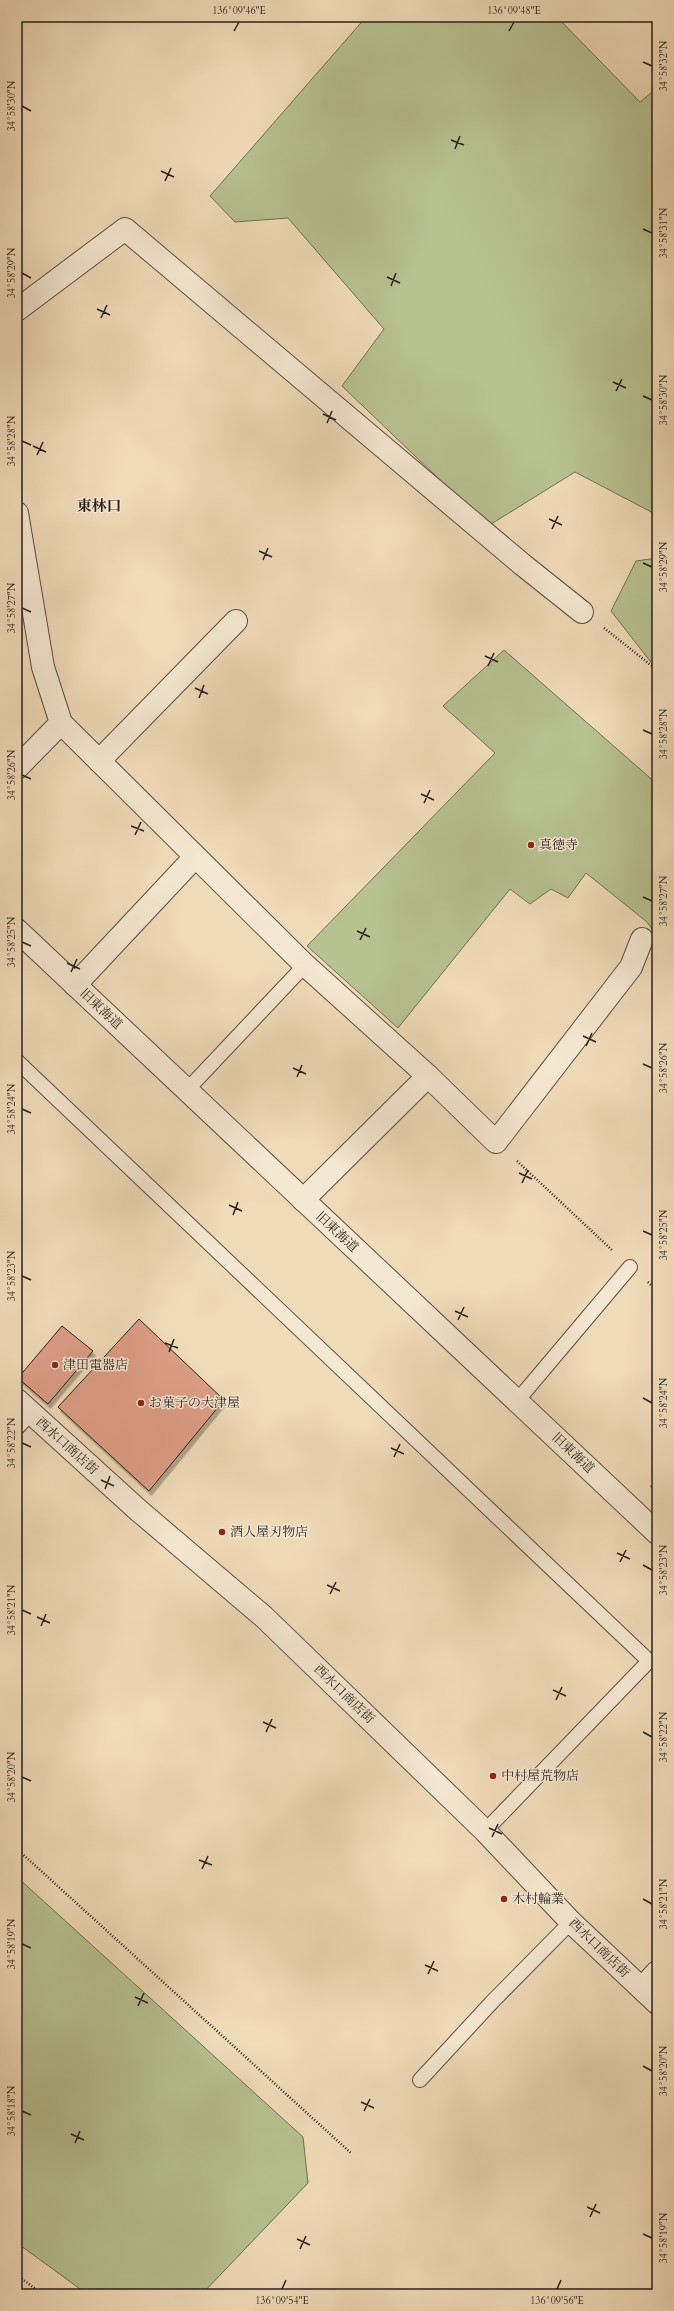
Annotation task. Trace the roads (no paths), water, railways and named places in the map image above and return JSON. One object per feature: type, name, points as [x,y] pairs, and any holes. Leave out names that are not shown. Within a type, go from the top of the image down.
[{"type":"street","points":[[17,310],[125,230],[511,555],[582,612]]},
{"type":"street","points":[[17,513],[43,667],[61,723],[305,965],[428,1076],[496,1142],[631,967],[642,939]]},
{"type":"street","points":[[99,761],[236,621]]},
{"type":"street","points":[[17,768],[61,723]]},
{"type":"street","points":[[75,984],[195,857]]},
{"type":"street","name":"旧東海道","points":[[17,930],[657,1532]]},
{"type":"street","points":[[303,1200],[428,1076]]},
{"type":"street","name":"西水口商店街","points":[[22,1413],[264,1617],[486,1831],[571,1922],[657,2003]]},
{"type":"street","points":[[642,1988],[657,1972]]},
{"type":"lane","points":[[188,1090],[305,965]]},
{"type":"lane","points":[[17,1061],[650,1661],[486,1831]]},
{"type":"lane","points":[[517,1401],[630,1267]]},
{"type":"lane","points":[[420,2080],[492,2002],[571,1922]]},
{"type":"place","name":"真徳寺","points":[[531,845]]},
{"type":"place","name":"津田電器店","points":[[55,1365]]},
{"type":"place","name":"お菓子の大津屋","points":[[141,1403]]},
{"type":"place","name":"酒人屋刃物店","points":[[222,1532]]},
{"type":"place","name":"中村屋荒物店","points":[[493,1776]]},
{"type":"place","name":"木村輪業","points":[[504,1899]]},
{"type":"district","name":"東林口","points":[[99,506]]}]
